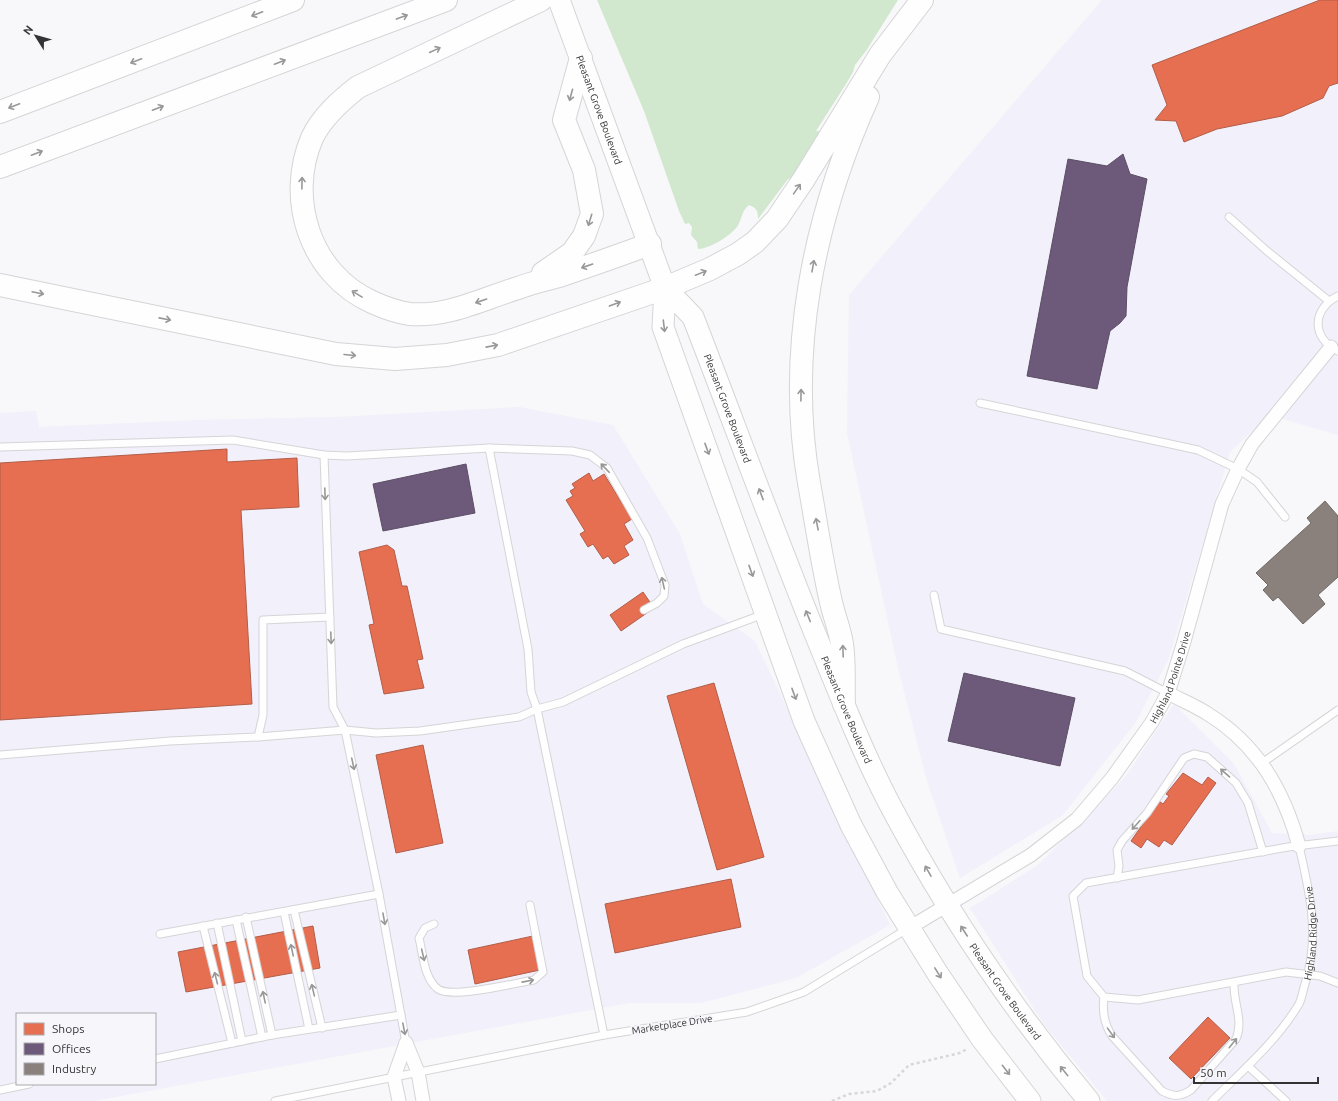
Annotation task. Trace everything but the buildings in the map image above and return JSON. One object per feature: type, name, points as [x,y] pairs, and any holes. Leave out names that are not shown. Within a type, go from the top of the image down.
[{"type":"highway","points":[[0,112],[293,0]]},
{"type":"highway","points":[[0,167],[446,0]]},
{"type":"highway","points":[[541,0],[387,73],[352,91],[340,100],[325,117],[313,136],[306,156],[302,177],[304,214],[311,240],[334,275],[350,290],[390,310],[409,314],[432,314],[467,306],[650,244]]},
{"type":"highway","points":[[0,285],[336,354],[395,358],[447,355],[498,345],[665,288],[710,269],[738,254],[755,242],[776,219],[804,179],[880,55],[922,0]]},
{"type":"highway","points":[[844,704],[842,645],[831,602],[809,481],[801,412],[802,350],[807,298],[817,244],[831,189],[847,145],[868,97],[907,21]]},
{"type":"highway","points":[[518,288],[557,265],[572,253],[584,236],[592,214],[584,170],[564,120],[580,58]]},
{"type":"main road","name":"Pleasant Grove Boulevard","points":[[559,0],[665,288],[663,327],[804,721],[851,825],[887,892],[982,1039],[1030,1101]]},
{"type":"main road","name":"Pleasant Grove Boulevard","points":[[665,288],[693,317],[800,597],[844,704],[889,802],[948,905],[1017,1010],[1089,1101]]},
{"type":"street","name":"Highland Pointe Drive","points":[[909,928],[1031,854],[1077,819],[1112,778],[1152,722],[1168,693],[1183,645],[1222,504],[1238,469],[1252,444],[1334,349]]},
{"type":"street","name":"Highland Ridge Drive","points":[[1168,693],[1209,714],[1225,725],[1243,741],[1262,763],[1283,799],[1299,846]]},
{"type":"street","points":[[406,1043],[418,1072],[423,1101]]},
{"type":"street","points":[[399,1101],[394,1078],[406,1043]]},
{"type":"lane","points":[[1229,216],[1267,251],[1329,301]]},
{"type":"lane","points":[[1334,349],[1324,340],[1319,332],[1318,323],[1320,314],[1329,301],[1338,296]]},
{"type":"lane","points":[[980,403],[1198,450],[1238,469],[1257,482],[1284,517]]},
{"type":"lane","points":[[0,447],[233,440],[324,455],[489,448],[572,451],[590,456],[607,468],[647,538],[665,585],[664,596],[658,603],[644,610]]},
{"type":"lane","points":[[489,448],[528,649],[531,692],[537,709],[604,1035]]},
{"type":"lane","points":[[324,455],[333,707],[345,730],[379,894],[406,1043]]},
{"type":"lane","points":[[934,595],[941,629],[1125,671],[1168,693]]},
{"type":"lane","points":[[0,755],[170,741],[258,737],[345,730],[376,733],[420,731],[519,717],[537,709],[563,702],[683,644],[766,613]]},
{"type":"lane","points":[[258,737],[263,715],[263,620],[330,617]]},
{"type":"lane","points":[[1262,763],[1338,710]]},
{"type":"lane","points":[[1117,878],[1119,866],[1117,850],[1122,841],[1147,813],[1184,758],[1194,754],[1207,757],[1236,783],[1248,803],[1257,827],[1262,852]]},
{"type":"lane","points":[[1338,841],[1262,852],[1086,883],[1073,896],[1087,976],[1104,996],[1138,1000],[1286,972],[1308,974],[1338,983]]},
{"type":"lane","name":"Highland Ridge Drive","points":[[1212,1101],[1273,1039],[1299,1003],[1308,974],[1314,933],[1311,903],[1299,846]]},
{"type":"lane","points":[[160,934],[217,924],[246,917],[284,912],[379,894]]},
{"type":"lane","points":[[434,924],[425,928],[419,938],[428,976],[438,989],[454,994],[534,980],[543,972],[530,905]]},
{"type":"lane","points":[[294,910],[322,1028]]},
{"type":"lane","points":[[284,912],[309,1029]]},
{"type":"lane","points":[[246,917],[272,1035]]},
{"type":"lane","points":[[236,920],[262,1037]]},
{"type":"lane","points":[[217,924],[242,1041]]},
{"type":"lane","points":[[203,926],[232,1043]]},
{"type":"lane","name":"Marketplace Drive","points":[[394,1078],[604,1035],[747,1012],[804,992],[909,928]]},
{"type":"lane","points":[[1104,996],[1102,1010],[1107,1028],[1112,1036],[1162,1091],[1172,1096],[1182,1096],[1191,1090],[1236,1039],[1240,1029],[1233,990],[1234,983]]},
{"type":"lane","points":[[156,1059],[272,1035],[401,1015]]},
{"type":"lane","points":[[1248,1066],[1286,1101]]},
{"type":"lane","points":[[275,1101],[394,1078]]},
{"type":"lane","points":[[0,1090],[23,1085]]},
{"type":"path","points":[[832,1101],[849,1094],[877,1091],[886,1088],[909,1065],[960,1053],[982,1039]]},
{"type":"shaded area","points":[[1102,0],[1338,0],[1338,435],[1269,415],[1230,452],[1169,658],[1136,722],[1063,815],[960,878],[927,781],[898,668],[847,433],[849,295]]},
{"type":"shaded area","points":[[519,407],[613,425],[680,534],[703,604],[755,641],[890,925],[796,978],[701,1003],[629,1003],[94,1101],[0,1101],[0,413],[36,411],[39,427],[198,420],[336,417]]},
{"type":"shaded area","points":[[1174,704],[1234,764],[1272,833],[1311,835],[1338,831],[1338,1101],[1107,1101],[1043,1023],[970,908],[1038,865],[1126,776]]},
{"type":"green space","points":[[597,0],[898,0],[866,51],[855,65],[846,84],[816,131],[822,131],[793,178],[788,179],[758,219],[756,210],[754,207],[749,205],[744,210],[739,224],[730,234],[708,247],[698,249],[697,242],[691,235],[692,227],[689,223],[685,224],[679,211],[644,111]]}]
